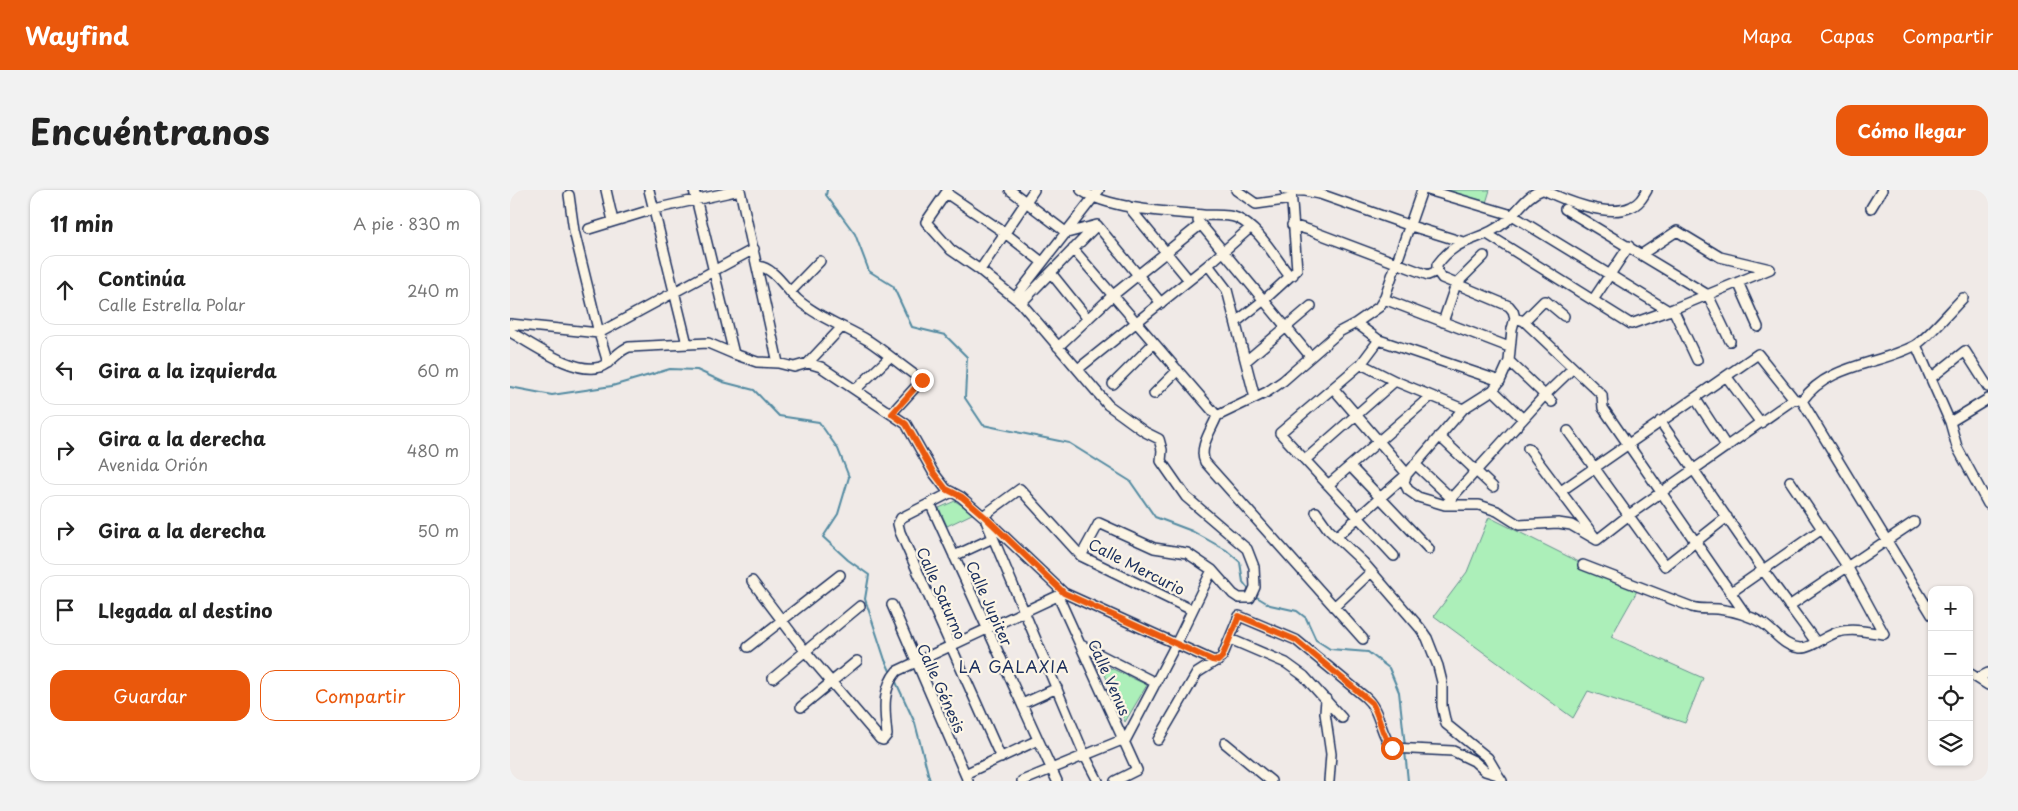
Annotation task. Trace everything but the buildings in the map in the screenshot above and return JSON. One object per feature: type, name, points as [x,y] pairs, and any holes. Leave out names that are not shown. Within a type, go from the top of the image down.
[{"type":"street","points":[[606,190],[613,222]]},
{"type":"street","points":[[649,190],[687,344]]},
{"type":"street","points":[[694,190],[734,354]]},
{"type":"street","points":[[589,228],[654,210],[740,190],[778,363]]},
{"type":"street","points":[[1010,190],[1067,233]]},
{"type":"street","points":[[980,270],[1034,190]]},
{"type":"street","points":[[1081,190],[1092,198],[1128,206],[1236,218],[1250,228],[1288,274],[1292,275]]},
{"type":"street","points":[[1018,300],[1042,262],[1067,233],[1099,190]]},
{"type":"street","points":[[1236,190],[1256,204],[1289,192],[1305,191],[1320,194],[1463,242]]},
{"type":"street","points":[[1363,639],[1202,456],[1203,449],[1217,416],[1255,398],[1283,381],[1339,332],[1379,307],[1384,299],[1411,226],[1422,190]]},
{"type":"street","points":[[1428,190],[1512,215],[1671,310],[1697,360]]},
{"type":"street","points":[[1336,537],[1407,474],[1463,408],[1493,390],[1500,381],[1509,361],[1515,318],[1513,311],[1508,306],[1442,278],[1437,272],[1437,265],[1444,255],[1463,242],[1487,234],[1506,221],[1537,191],[1567,202],[1597,209],[1624,210],[1633,207],[1642,200],[1647,190]]},
{"type":"street","points":[[1871,208],[1882,190]]},
{"type":"street","points":[[1042,262],[947,192],[926,222],[951,250],[1018,300],[1108,405],[1145,432],[1158,439],[1162,450],[1161,461],[1186,497],[1247,549],[1254,567],[1255,587],[1250,598],[1240,598],[1233,594],[1212,570],[1187,553],[1154,548],[1099,523],[1081,556]]},
{"type":"street","points":[[1236,322],[1297,270],[1289,192]]},
{"type":"street","points":[[569,195],[574,230],[608,363]]},
{"type":"street","points":[[1128,206],[1190,280]]},
{"type":"street","points":[[1565,209],[1708,295],[1730,340]]},
{"type":"street","points":[[1195,214],[1200,225],[1310,356]]},
{"type":"street","points":[[1067,233],[1098,225]]},
{"type":"street","points":[[1018,300],[1051,272],[1098,225]]},
{"type":"street","points":[[1098,225],[1161,303]]},
{"type":"street","points":[[1058,347],[1112,296],[1200,225]]},
{"type":"street","points":[[1292,225],[1428,274],[1437,272]]},
{"type":"street","points":[[1078,369],[1190,280],[1250,228]]},
{"type":"street","points":[[1487,234],[1632,324],[1770,269],[1720,256],[1677,231],[1642,254]]},
{"type":"street","points":[[1593,300],[1629,246]]},
{"type":"street","points":[[510,324],[599,333],[754,249]]},
{"type":"street","points":[[1074,249],[1112,296],[1217,416]]},
{"type":"street","points":[[1443,322],[1456,284],[1484,256]]},
{"type":"street","points":[[790,292],[820,261]]},
{"type":"street","points":[[1208,265],[1227,290],[1255,398]]},
{"type":"street","points":[[758,266],[770,271],[799,301],[868,341],[922,380],[892,414]]},
{"type":"street","points":[[1051,272],[1088,318]]},
{"type":"street","points":[[1738,282],[1758,327]]},
{"type":"street","points":[[1597,540],[1629,515],[1810,390],[1841,372],[1916,345],[1963,298]]},
{"type":"street","points":[[1384,299],[1510,347]]},
{"type":"street","points":[[1524,321],[1544,301],[1564,316]]},
{"type":"street","points":[[1246,361],[1311,306]]},
{"type":"street","points":[[1515,318],[1524,321],[1602,395],[1603,408],[1746,615]]},
{"type":"street","points":[[1356,323],[1379,340],[1500,381]]},
{"type":"street","points":[[510,332],[560,360],[578,367],[591,369],[608,363],[621,350],[628,348],[708,343],[757,362],[778,363],[794,367],[808,363],[842,327]]},
{"type":"street","points":[[1379,340],[1361,364],[1280,433],[1394,556]]},
{"type":"street","points":[[1113,384],[1154,343]]},
{"type":"street","points":[[1916,345],[1950,422],[1957,447],[1988,504]]},
{"type":"street","points":[[1932,378],[1966,351],[1988,387]]},
{"type":"street","points":[[1561,491],[1758,354],[1798,400],[1928,608]]},
{"type":"street","points":[[856,389],[890,357]]},
{"type":"street","points":[[1509,361],[1552,402]]},
{"type":"street","points":[[808,363],[822,367],[906,424],[933,472],[946,489],[962,497],[984,516],[1061,594],[1218,661]]},
{"type":"street","points":[[1361,364],[1395,381],[1463,408]]},
{"type":"street","points":[[1448,502],[1545,395],[1573,368]]},
{"type":"street","points":[[1154,394],[1178,370]]},
{"type":"street","points":[[1726,376],[1761,423]]},
{"type":"street","points":[[1306,460],[1395,381]]},
{"type":"street","points":[[1333,388],[1407,474]]},
{"type":"street","points":[[1493,390],[1523,419]]},
{"type":"street","points":[[1328,485],[1431,396]]},
{"type":"street","points":[[1695,398],[1727,447]]},
{"type":"street","points":[[1950,422],[1988,399]]},
{"type":"street","points":[[1660,422],[1763,570],[1816,642]]},
{"type":"street","points":[[1568,431],[1665,566],[1727,517]]},
{"type":"street","points":[[1439,436],[1493,487]]},
{"type":"street","points":[[1528,448],[1597,540]]},
{"type":"street","points":[[1415,464],[1448,502]]},
{"type":"street","points":[[1350,466],[1429,549]]},
{"type":"street","points":[[1407,474],[1404,482],[1408,490],[1418,497],[1479,505],[1497,511],[1519,525],[1558,523],[1571,525],[1597,540]]},
{"type":"street","points":[[1583,565],[1692,608],[1701,610],[1717,609],[1746,615],[1763,623],[1785,643],[1794,647],[1803,648],[1833,634],[1850,630],[1884,634],[1847,566],[1790,481]]},
{"type":"street","name":"Calle Mercurio","points":[[984,516],[1020,489],[1081,556],[1192,610]]},
{"type":"street","points":[[930,503],[952,492]]},
{"type":"street","name":"Calle Saturno","points":[[930,503],[899,520],[900,532],[1000,758]]},
{"type":"street","name":"Calle Jupiter","points":[[930,503],[1057,781]]},
{"type":"street","points":[[1316,512],[1336,537],[1409,613],[1427,638],[1442,682],[1442,706],[1446,724],[1488,758],[1500,778]]},
{"type":"street","points":[[984,516],[1085,756],[1098,781]]},
{"type":"street","points":[[1789,606],[1914,522]]},
{"type":"street","points":[[1730,593],[1822,528]]},
{"type":"street","points":[[954,556],[993,538]]},
{"type":"street","points":[[1022,781],[1123,741],[1156,683],[1212,570]]},
{"type":"street","points":[[1334,607],[1371,572]]},
{"type":"street","points":[[748,647],[840,575]]},
{"type":"street","points":[[752,581],[805,651],[880,739],[883,740],[887,735],[885,697],[891,677],[897,671],[1061,594]]},
{"type":"street","name":"Calle Venus","points":[[1061,594],[1080,645],[1137,770],[1114,781]]},
{"type":"street","name":"Calle Génesis","points":[[892,605],[915,662],[967,777]]},
{"type":"street","points":[[773,678],[860,606]]},
{"type":"street","points":[[1158,740],[1197,673],[1222,657],[1239,616],[1296,640],[1372,703],[1386,740],[1392,748],[1453,751],[1474,761],[1491,774],[1500,778]]},
{"type":"street","points":[[1230,639],[1292,667],[1304,676],[1342,718]]},
{"type":"street","points":[[1080,645],[1156,683]]},
{"type":"street","points":[[801,707],[857,662]]},
{"type":"street","points":[[1978,678],[1988,673]]},
{"type":"street","points":[[1973,675],[1988,685]]},
{"type":"street","points":[[1022,704],[1057,688]]},
{"type":"street","points":[[1326,699],[1325,713],[1331,754],[1329,781]]},
{"type":"street","points":[[967,777],[1000,758],[1038,740]]},
{"type":"street","points":[[1225,743],[1271,781]]},
{"type":"green space","points":[[1447,190],[1490,190],[1486,203]]},
{"type":"green space","points":[[955,501],[974,513],[947,526],[939,508]]},
{"type":"green space","points":[[1489,517],[1637,591],[1611,637],[1703,678],[1685,723],[1588,691],[1573,718],[1434,616],[1467,572]]},
{"type":"green space","points":[[1100,663],[1147,685],[1125,722]]},
{"type":"waterway","points":[[827,190],[826,195],[855,234],[869,271],[893,286],[912,327],[945,335],[967,357],[965,398],[983,425],[1069,443],[1130,481],[1155,517],[1192,531],[1226,550],[1240,562],[1243,582],[1250,591]]},
{"type":"waterway","points":[[510,387],[552,395],[612,386],[670,369],[697,370],[723,382],[754,390],[779,416],[819,422],[838,449],[849,477],[838,514],[823,537],[848,560],[869,575],[865,599],[891,673]]},
{"type":"waterway","points":[[1255,596],[1270,605],[1297,611],[1306,618],[1316,640],[1330,649],[1368,652],[1389,668],[1399,692],[1405,746]]},
{"type":"waterway","points":[[895,680],[915,723],[930,781]]},
{"type":"waterway","points":[[1405,751],[1408,781]]},
{"type":"district","name":"LA GALAXIA","points":[[1014,666]]},
{"type":"route","points":[[922,380],[892,414],[906,424],[933,472],[946,489],[962,497],[984,516],[1064,593],[1212,660],[1218,661],[1222,657],[1239,616],[1296,640],[1372,703],[1386,740],[1392,748]]}]
